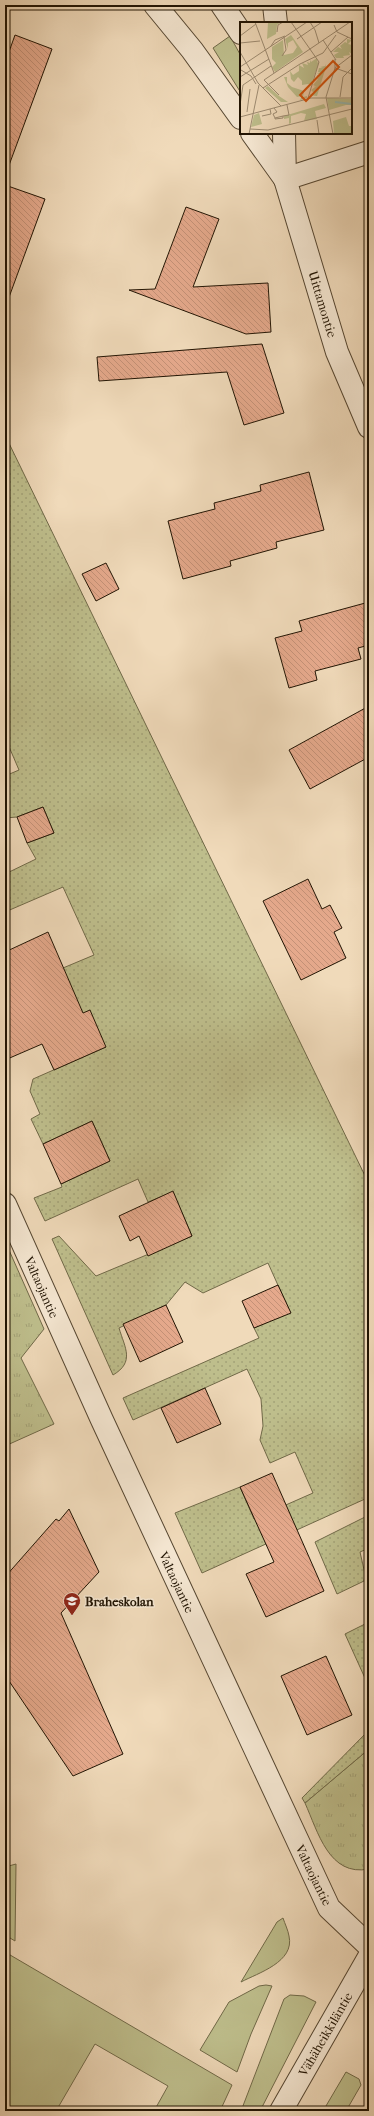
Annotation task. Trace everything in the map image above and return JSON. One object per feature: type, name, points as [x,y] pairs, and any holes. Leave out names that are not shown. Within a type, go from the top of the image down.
[{"type":"street","points":[[155,5],[192,50],[240,117]]},
{"type":"street","points":[[222,5],[240,32]]},
{"type":"street","points":[[274,5],[276,22]]},
{"type":"street","name":"Uittamontie","points":[[253,134],[285,179]]},
{"type":"street","name":"Uittamontie","points":[[285,134],[285,179],[337,352],[369,427]]},
{"type":"street","points":[[285,179],[369,152]]},
{"type":"street","name":"Valtaojantie","points":[[5,1204],[105,1427],[329,1908],[369,1946]]},
{"type":"street","name":"Vähäheikkiläntie","points":[[281,2111],[369,1957]]},
{"type":"green space","points":[[230,36],[240,54],[240,91],[213,48]]},
{"type":"green space","points":[[5,435],[369,1184],[369,1508],[365,1499],[202,1573],[175,1513],[240,1487],[254,1519],[313,1493],[295,1452],[270,1463],[260,1440],[263,1426],[261,1399],[247,1369],[133,1420],[123,1398],[259,1338],[254,1328],[290,1312],[268,1263],[203,1293],[185,1282],[166,1305],[119,1328],[126,1348],[126,1360],[120,1370],[113,1375],[52,1239],[59,1236],[96,1276],[192,1236],[173,1192],[148,1202],[138,1179],[45,1221],[34,1198],[62,1187],[61,1184],[110,1161],[92,1121],[43,1144],[31,1119],[40,1114],[30,1091],[33,1079],[106,1047],[38,1034],[63,968],[94,955],[63,887],[5,912],[5,874],[36,859],[27,843],[54,833],[43,807],[17,817],[5,818],[5,776],[19,770],[7,742],[5,743]]},
{"type":"green space","points":[[5,1241],[44,1329],[21,1358],[54,1424],[5,1446]]},
{"type":"green space","points":[[369,1515],[369,1548],[360,1552],[365,1574],[364,1581],[337,1594],[315,1542]]},
{"type":"green space","points":[[369,1622],[369,1687],[345,1634]]},
{"type":"green space","points":[[369,1730],[369,1749],[305,1803],[302,1798]]},
{"type":"green space","points":[[369,1749],[369,1869],[355,1870],[344,1866],[327,1850],[320,1839],[305,1803]]},
{"type":"green space","points":[[16,1864],[15,1941],[5,1935],[5,1867]]},
{"type":"green space","points":[[283,1918],[289,1936],[289,1945],[286,1953],[281,1960],[274,1965],[241,1982],[277,1922]]},
{"type":"green space","points":[[5,1952],[232,2085],[220,2111],[154,2111],[168,2086],[95,2044],[56,2111],[5,2111]]},
{"type":"green space","points":[[259,1986],[272,1986],[251,2034],[237,2072],[200,2050],[229,2002]]},
{"type":"green space","points":[[290,1995],[304,1996],[316,2002],[260,2111],[241,2111],[284,1999]]},
{"type":"green space","points":[[346,2072],[359,2079],[361,2085],[346,2111],[323,2111]]},
{"type":"building","points":[[15,35],[52,49],[8,168],[5,167],[5,63]]},
{"type":"building","points":[[5,185],[45,199],[8,300],[5,300]]},
{"type":"building","points":[[186,207],[219,219],[193,287],[268,283],[271,332],[246,334],[129,290],[155,289]]},
{"type":"building","points":[[262,344],[284,413],[244,425],[227,372],[99,381],[97,357]]},
{"type":"building","points":[[309,472],[324,530],[276,542],[277,548],[230,561],[231,566],[183,579],[168,521],[215,509],[214,503],[261,491],[260,485]]},
{"type":"building","points":[[106,563],[119,589],[96,601],[82,574]]},
{"type":"building","points":[[369,602],[369,645],[358,648],[361,659],[315,671],[317,680],[289,688],[275,638],[302,631],[299,621]]},
{"type":"building","points":[[369,706],[369,757],[310,789],[289,750]]},
{"type":"building","points":[[43,807],[54,833],[27,843],[17,817]]},
{"type":"building","points":[[308,879],[322,909],[330,905],[342,928],[334,932],[346,958],[301,980],[263,901]]},
{"type":"building","points":[[48,932],[83,1013],[90,1010],[106,1047],[54,1070],[42,1044],[5,1060],[5,952]]},
{"type":"building","points":[[92,1121],[110,1161],[61,1184],[43,1144]]},
{"type":"building","points":[[173,1191],[192,1236],[148,1256],[139,1236],[130,1241],[119,1216]]},
{"type":"building","points":[[278,1285],[291,1313],[254,1328],[242,1301]]},
{"type":"building","points":[[166,1305],[183,1342],[140,1362],[123,1324]]},
{"type":"building","points":[[205,1388],[221,1424],[177,1443],[161,1408]]},
{"type":"building","points":[[272,1473],[324,1591],[266,1617],[246,1574],[274,1562],[240,1487]]},
{"type":"building","name":"Braheskolan","points":[[69,1509],[99,1572],[61,1613],[123,1754],[73,1776],[5,1675],[5,1577],[56,1519],[59,1521]]},
{"type":"building","points":[[326,1656],[352,1715],[307,1735],[281,1676]]},
{"type":"place","name":"Braheskolan","points":[[72,1616]]}]
